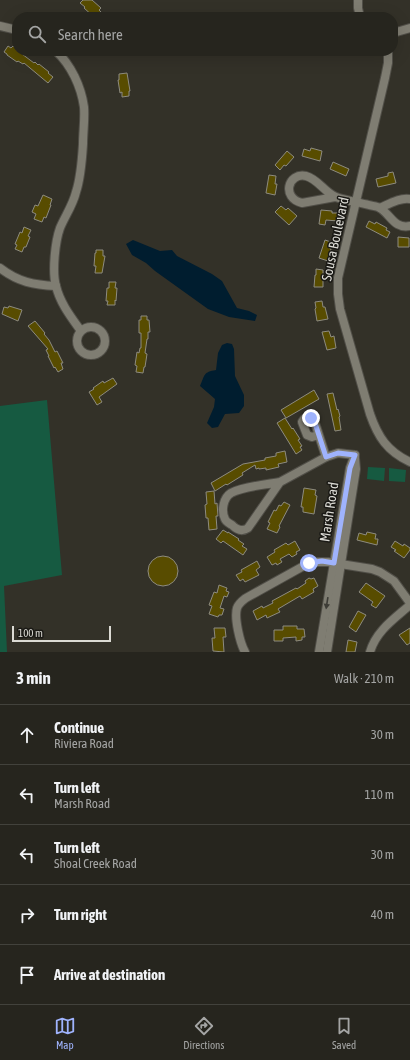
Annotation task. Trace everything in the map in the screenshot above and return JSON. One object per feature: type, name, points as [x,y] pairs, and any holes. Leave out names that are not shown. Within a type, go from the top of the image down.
[{"type":"street","points":[[358,0],[359,12]]},
{"type":"street","points":[[0,26],[12,29]]},
{"type":"street","points":[[398,32],[410,28]]},
{"type":"street","points":[[60,56],[76,78],[84,108],[81,170],[76,193],[59,230],[54,261],[56,286],[68,312],[81,331]]},
{"type":"street","name":"Sousa Boulevard","points":[[388,56],[385,78],[338,278],[338,294],[340,309],[374,426],[390,449],[410,462]]},
{"type":"street","points":[[335,197],[314,180],[306,176],[297,177],[289,186],[290,196],[297,202],[307,203],[335,197],[380,208],[396,224],[405,227],[410,226]]},
{"type":"street","points":[[380,208],[400,199],[410,199]]},
{"type":"street","points":[[0,268],[12,276],[26,282],[56,286]]},
{"type":"street","points":[[280,482],[248,528],[238,530],[226,521],[224,515],[224,504],[228,495],[243,489],[280,482],[326,457],[318,435]]},
{"type":"street","name":"Marsh Road","points":[[326,457],[338,453],[355,455],[350,468],[327,652]]},
{"type":"street","points":[[245,652],[241,642],[236,617],[237,609],[240,603],[246,598],[309,563],[322,561],[372,569],[387,576],[394,581],[410,604],[381,632],[370,652]]},
{"type":"street","name":"Marsh Road","points":[[319,652],[337,563]]},
{"type":"green space","points":[[47,400],[62,575],[4,586],[7,652],[0,652],[0,406]]},
{"type":"green space","points":[[368,467],[385,468],[384,481],[367,479]]},
{"type":"green space","points":[[389,468],[406,470],[405,482],[389,481]]},
{"type":"water","points":[[133,240],[160,251],[172,250],[177,256],[212,274],[222,281],[237,308],[257,315],[255,321],[229,317],[208,309],[146,263],[132,255],[126,244]]},
{"type":"water","points":[[227,343],[232,344],[234,349],[235,376],[244,395],[244,406],[239,413],[225,414],[218,427],[212,428],[207,423],[214,407],[215,399],[200,386],[207,373],[216,370],[218,353],[222,345]]},
{"type":"building","points":[[83,0],[92,0],[101,8],[99,10],[101,12],[88,12],[80,3]]},
{"type":"building","points":[[8,46],[11,48],[12,47],[12,56],[25,56],[34,63],[39,64],[53,77],[48,83],[24,63],[17,62],[4,52]]},
{"type":"building","points":[[127,73],[130,91],[129,96],[122,97],[118,80],[119,74]]},
{"type":"building","points":[[311,148],[322,151],[320,161],[302,156],[304,149],[310,151]]},
{"type":"building","points":[[287,151],[294,157],[280,170],[275,165]]},
{"type":"building","points":[[333,162],[349,169],[346,176],[330,169]]},
{"type":"building","points":[[393,172],[396,183],[378,187],[376,179],[388,176],[388,173]]},
{"type":"building","points":[[269,175],[276,176],[275,184],[277,184],[275,195],[266,193]]},
{"type":"building","points":[[43,195],[52,199],[46,218],[44,217],[42,222],[34,219],[36,214],[32,212],[35,205],[38,206]]},
{"type":"building","points":[[281,206],[286,210],[288,208],[297,216],[289,225],[275,212]]},
{"type":"building","points":[[321,210],[339,213],[338,221],[326,220],[325,225],[319,224]]},
{"type":"building","points":[[369,221],[375,224],[376,222],[387,228],[386,230],[390,232],[387,238],[366,227]]},
{"type":"building","points":[[24,227],[31,230],[26,247],[24,247],[22,252],[15,249],[17,245],[15,244]]},
{"type":"building","points":[[398,237],[409,238],[409,247],[398,247]]},
{"type":"building","points":[[325,240],[331,242],[328,261],[319,258]]},
{"type":"building","points":[[96,250],[103,250],[103,256],[105,256],[102,273],[95,273],[96,266],[94,266]]},
{"type":"building","points":[[316,269],[323,270],[323,287],[314,287]]},
{"type":"building","points":[[109,282],[116,282],[115,288],[117,288],[115,305],[107,305],[107,288],[109,288]]},
{"type":"building","points":[[322,301],[328,319],[317,321],[315,302]]},
{"type":"building","points":[[9,306],[22,310],[18,321],[2,314],[4,307],[8,308]]},
{"type":"building","points":[[141,316],[147,316],[147,320],[149,320],[150,332],[148,332],[145,353],[147,354],[143,373],[136,372],[137,366],[135,365],[137,352],[139,353],[141,348],[139,320],[141,320]]},
{"type":"building","points":[[35,321],[45,333],[44,334],[55,352],[57,351],[63,363],[61,363],[63,369],[58,372],[55,367],[54,368],[48,356],[46,350],[48,349],[28,326]]},
{"type":"building","points":[[329,331],[331,337],[334,336],[336,348],[327,350],[322,332]]},
{"type":"building","points":[[113,378],[117,384],[99,397],[102,402],[97,405],[89,392],[103,381],[104,383]]},
{"type":"building","points":[[314,390],[319,399],[286,418],[281,410]]},
{"type":"building","points":[[333,393],[340,416],[341,430],[335,431],[327,394]]},
{"type":"building","points":[[285,418],[300,439],[298,440],[302,446],[300,447],[302,450],[296,454],[277,423]]},
{"type":"building","points":[[285,451],[287,462],[278,464],[279,467],[266,470],[266,468],[256,469],[255,465],[242,473],[243,475],[215,491],[211,483],[243,464],[265,460],[265,458],[276,456],[276,453]]},
{"type":"building","points":[[304,488],[316,490],[315,495],[317,496],[314,514],[303,512],[303,507],[301,507]]},
{"type":"building","points":[[214,491],[215,504],[217,503],[217,529],[209,530],[208,518],[206,518],[206,492]]},
{"type":"building","points":[[284,502],[290,505],[277,533],[267,529],[270,523],[268,522],[274,510],[276,511],[279,505],[281,506]]},
{"type":"building","points":[[223,530],[239,539],[238,540],[244,544],[242,546],[247,549],[243,555],[223,541],[221,543],[216,539]]},
{"type":"building","points":[[367,532],[376,534],[375,539],[378,539],[377,545],[357,540],[359,533],[366,535]]},
{"type":"building","points":[[295,541],[300,550],[296,552],[297,554],[292,557],[289,554],[280,559],[282,562],[277,565],[276,563],[272,565],[267,557],[275,552],[274,550],[286,543],[288,545]]},
{"type":"building","points":[[395,541],[410,548],[404,558],[391,547]]},
{"type":"building","points":[[163,556],[174,560],[178,571],[174,582],[163,586],[152,582],[148,571],[152,560]]},
{"type":"building","points":[[257,561],[260,567],[256,570],[259,575],[245,582],[243,579],[240,581],[236,575],[242,572],[241,570]]},
{"type":"building","points":[[309,578],[314,578],[318,586],[313,589],[314,592],[302,599],[300,596],[278,609],[280,612],[267,618],[266,615],[257,620],[253,611],[262,606],[263,608],[273,603],[272,601],[296,588],[297,589],[306,583],[305,581]]},
{"type":"building","points":[[366,583],[385,596],[376,608],[371,605],[373,602],[359,592]]},
{"type":"building","points":[[219,585],[227,588],[226,591],[229,592],[227,597],[224,596],[220,608],[224,609],[222,615],[219,615],[218,617],[209,614],[212,606],[209,605],[214,592],[217,593]]},
{"type":"building","points":[[358,611],[366,615],[356,632],[349,627]]},
{"type":"building","points":[[283,626],[297,626],[297,629],[304,629],[305,637],[302,637],[302,640],[296,641],[296,637],[283,638],[283,641],[274,641],[274,630],[283,630]]},
{"type":"building","points":[[214,628],[225,628],[226,637],[223,637],[224,652],[213,651],[212,638],[215,638]]},
{"type":"building","points":[[410,628],[410,643],[407,645],[399,635]]},
{"type":"building","points":[[348,640],[357,642],[355,652],[346,652]]},
{"type":"route","points":[[309,563],[322,561],[334,563],[350,468],[355,455],[338,453],[326,457],[314,420],[311,418]]}]
